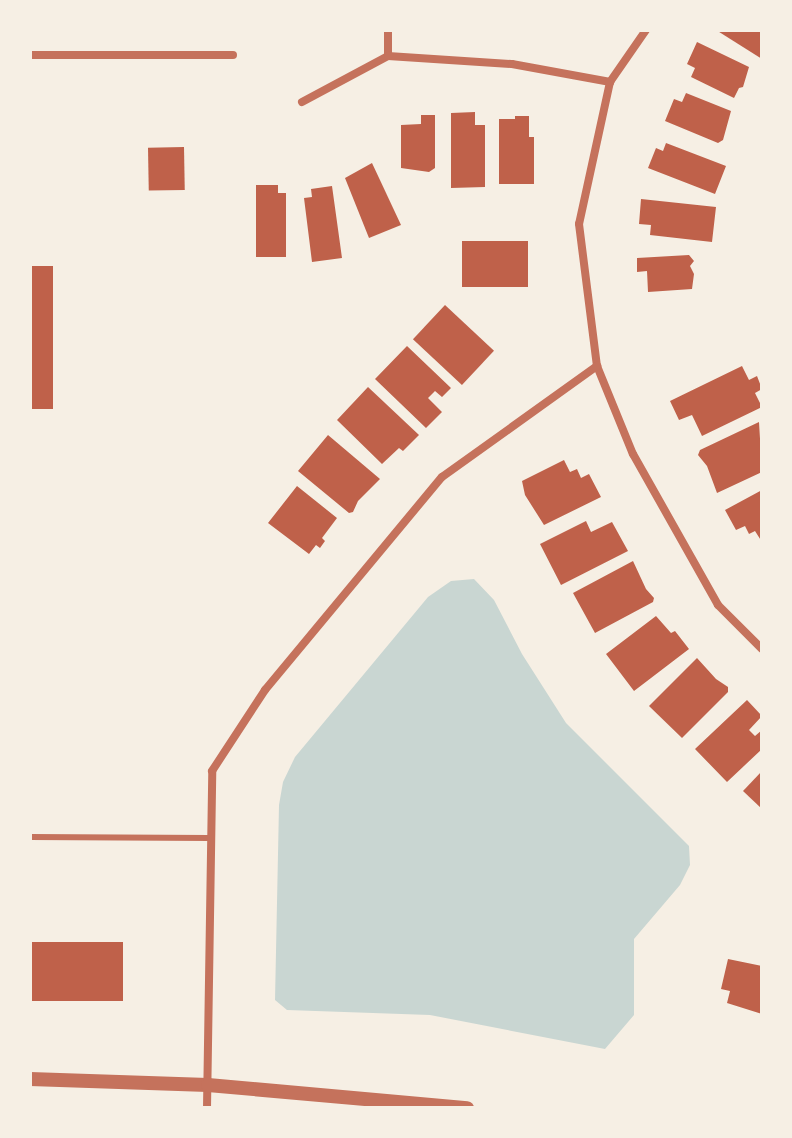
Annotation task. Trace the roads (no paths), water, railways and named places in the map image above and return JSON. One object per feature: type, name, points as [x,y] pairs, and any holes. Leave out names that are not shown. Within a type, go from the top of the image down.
[{"type":"street","points":[[388,30],[388,56]]},
{"type":"street","points":[[646,30],[610,82],[579,224],[597,366],[633,454],[718,605],[762,649]]},
{"type":"street","points":[[30,55],[233,55]]},
{"type":"street","points":[[302,102],[388,56],[512,64],[610,82]]},
{"type":"street","points":[[207,1108],[212,771],[275,678],[442,477],[597,366]]},
{"type":"street","points":[[30,1079],[208,1085],[467,1108]]},
{"type":"lane","points":[[30,837],[209,838]]}]
